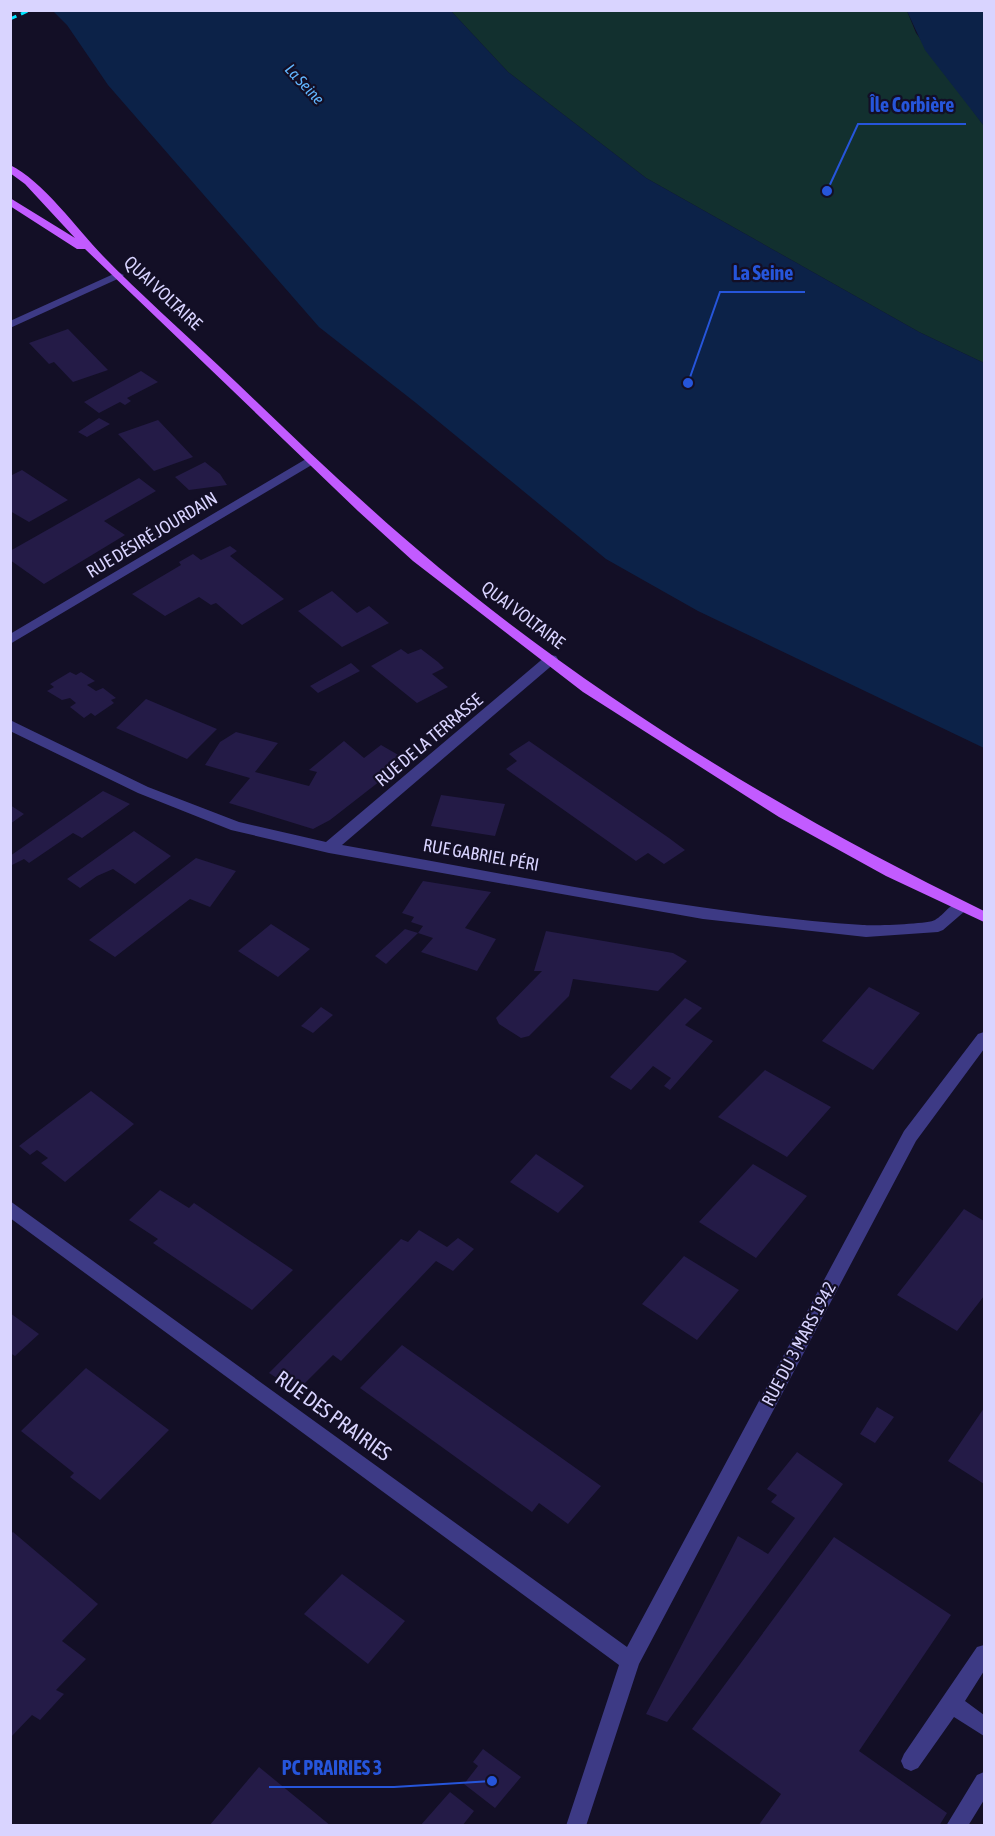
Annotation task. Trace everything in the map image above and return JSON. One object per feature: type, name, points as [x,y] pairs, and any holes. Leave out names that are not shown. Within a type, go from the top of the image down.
[{"type":"main road","name":"QUAI VOLTAIRE","points":[[10,168],[29,182],[100,259],[311,460],[418,558],[588,688],[784,813],[960,907],[984,917]]},
{"type":"main road","name":"QUAI VOLTAIRE","points":[[10,201],[100,259]]},
{"type":"street","points":[[10,325],[118,275]]},
{"type":"street","name":"RUE DÉSIRÉ JOURDAIN","points":[[10,640],[311,460]]},
{"type":"street","name":"RUE DE LA TERRASSE","points":[[329,848],[551,659]]},
{"type":"street","name":"RUE GABRIEL PÉRI","points":[[10,725],[143,790],[236,826],[329,848],[703,914],[866,931],[938,926],[960,907]]},
{"type":"street","name":"RUE DU 3 MARS 1942","points":[[576,1826],[630,1661],[910,1136],[984,1038]]},
{"type":"street","name":"RUE DES PRAIRIES","points":[[10,1208],[630,1661]]},
{"type":"street","points":[[910,1761],[952,1704],[984,1654]]},
{"type":"street","points":[[952,1704],[984,1726]]},
{"type":"street","points":[[956,1826],[984,1782]]},
{"type":"green space","points":[[451,11],[907,11],[916,33],[984,126],[984,363],[919,332],[646,178],[508,72]]},
{"type":"water","name":"La Seine","points":[[53,11],[451,11],[508,72],[646,178],[919,332],[984,363],[984,748],[698,611],[606,559],[416,403],[319,327],[108,85],[67,25]]},
{"type":"water","points":[[907,11],[984,11],[984,126],[925,50]]},
{"type":"building","points":[[68,329],[108,370],[73,382],[54,362],[49,364],[29,343]]},
{"type":"building","points":[[141,371],[158,382],[127,398],[131,401],[125,405],[120,402],[99,413],[84,402]]},
{"type":"building","points":[[99,418],[110,424],[87,437],[78,432]]},
{"type":"building","points":[[158,420],[193,457],[154,471],[118,434]]},
{"type":"building","points":[[205,462],[220,474],[227,485],[189,490],[175,477]]},
{"type":"building","points":[[22,470],[68,500],[29,522],[10,511],[10,476]]},
{"type":"building","points":[[139,478],[156,491],[104,521],[125,535],[44,584],[10,560],[10,551]]},
{"type":"building","points":[[230,546],[237,551],[230,556],[284,599],[242,625],[216,603],[211,605],[199,597],[165,616],[132,594],[181,565],[179,562],[193,554],[201,560]]},
{"type":"building","points":[[332,591],[357,613],[369,606],[389,623],[342,647],[298,611]]},
{"type":"building","points":[[401,649],[408,654],[421,649],[438,662],[444,668],[432,674],[448,687],[417,703],[371,666]]},
{"type":"building","points":[[351,663],[360,671],[318,693],[310,686]]},
{"type":"building","points":[[70,672],[76,675],[81,672],[95,681],[87,685],[96,691],[103,688],[116,698],[111,700],[114,703],[95,716],[91,713],[84,718],[70,707],[76,703],[70,698],[62,700],[47,691],[54,687],[50,684]]},
{"type":"building","points":[[146,699],[217,729],[187,759],[116,728]]},
{"type":"building","points":[[236,732],[278,743],[255,772],[309,786],[317,772],[309,770],[344,741],[364,758],[381,745],[407,760],[330,820],[313,829],[229,803],[250,778],[205,765],[220,742]]},
{"type":"building","points":[[529,741],[685,850],[664,864],[648,853],[636,861],[506,769],[517,761],[509,754]]},
{"type":"building","points":[[103,791],[130,804],[82,838],[73,833],[29,863],[24,859],[10,866],[10,856]]},
{"type":"building","points":[[441,795],[505,804],[495,836],[431,826]]},
{"type":"building","points":[[10,805],[24,814],[10,824]]},
{"type":"building","points":[[134,831],[171,856],[135,884],[113,869],[97,876],[80,888],[67,879]]},
{"type":"building","points":[[196,858],[236,871],[210,907],[190,899],[115,957],[89,940]]},
{"type":"building","points":[[423,881],[491,892],[465,928],[496,939],[477,971],[421,952],[433,938],[418,933],[423,926],[411,922],[414,917],[402,913]]},
{"type":"building","points":[[271,924],[310,949],[278,977],[238,951]]},
{"type":"building","points":[[405,929],[418,933],[386,964],[375,956]]},
{"type":"building","points":[[546,931],[673,953],[687,961],[658,991],[573,979],[569,996],[529,1036],[521,1038],[499,1024],[496,1018],[542,971],[534,971]]},
{"type":"building","points":[[869,987],[920,1013],[873,1070],[822,1041]]},
{"type":"building","points":[[685,998],[702,1008],[685,1025],[713,1041],[670,1090],[664,1086],[671,1078],[653,1066],[631,1090],[610,1077]]},
{"type":"building","points":[[321,1007],[333,1015],[313,1033],[301,1026]]},
{"type":"building","points":[[765,1070],[831,1107],[787,1157],[718,1117]]},
{"type":"building","points":[[91,1091],[134,1124],[65,1182],[41,1163],[48,1158],[37,1150],[30,1155],[19,1146]]},
{"type":"building","points":[[536,1154],[584,1186],[558,1213],[510,1182]]},
{"type":"building","points":[[753,1164],[807,1196],[756,1258],[699,1222]]},
{"type":"building","points":[[160,1190],[189,1208],[194,1203],[293,1270],[252,1310],[153,1243],[158,1239],[129,1220]]},
{"type":"building","points":[[964,1209],[984,1221],[984,1296],[957,1331],[897,1295]]},
{"type":"building","points":[[419,1230],[447,1247],[458,1238],[474,1249],[453,1271],[436,1261],[341,1361],[333,1355],[297,1391],[269,1373],[401,1239],[408,1242]]},
{"type":"building","points":[[684,1256],[739,1290],[697,1340],[642,1304]]},
{"type":"building","points":[[10,1313],[39,1334],[15,1356],[10,1353]]},
{"type":"building","points":[[402,1345],[601,1486],[568,1524],[539,1503],[532,1512],[360,1388]]},
{"type":"building","points":[[86,1368],[169,1430],[100,1500],[70,1477],[74,1473],[21,1431]]},
{"type":"building","points":[[877,1407],[894,1417],[875,1443],[860,1434]]},
{"type":"building","points":[[984,1408],[984,1484],[948,1461]]},
{"type":"building","points":[[797,1452],[843,1484],[667,1722],[646,1714],[738,1536],[768,1554],[795,1518],[771,1502],[777,1495],[767,1489]]},
{"type":"building","points":[[13,1532],[98,1604],[62,1641],[86,1659],[56,1690],[64,1694],[40,1720],[32,1715],[10,1738],[10,1534]]},
{"type":"building","points":[[834,1537],[951,1615],[859,1751],[947,1813],[939,1826],[758,1826],[781,1794],[692,1729]]},
{"type":"building","points":[[342,1574],[405,1621],[368,1664],[304,1614]]},
{"type":"building","points":[[483,1749],[521,1777],[495,1808],[464,1784],[478,1766],[473,1762]]},
{"type":"building","points":[[259,1767],[331,1826],[209,1826]]},
{"type":"building","points":[[450,1792],[474,1811],[462,1826],[420,1826]]},
{"type":"railway","points":[[10,19],[30,10]]},
{"type":"place","name":"Île Corbière","points":[[827,191]]},
{"type":"place","name":"La Seine","points":[[688,383]]},
{"type":"place","name":"PC PRAIRIES 3","points":[[492,1781]]}]
